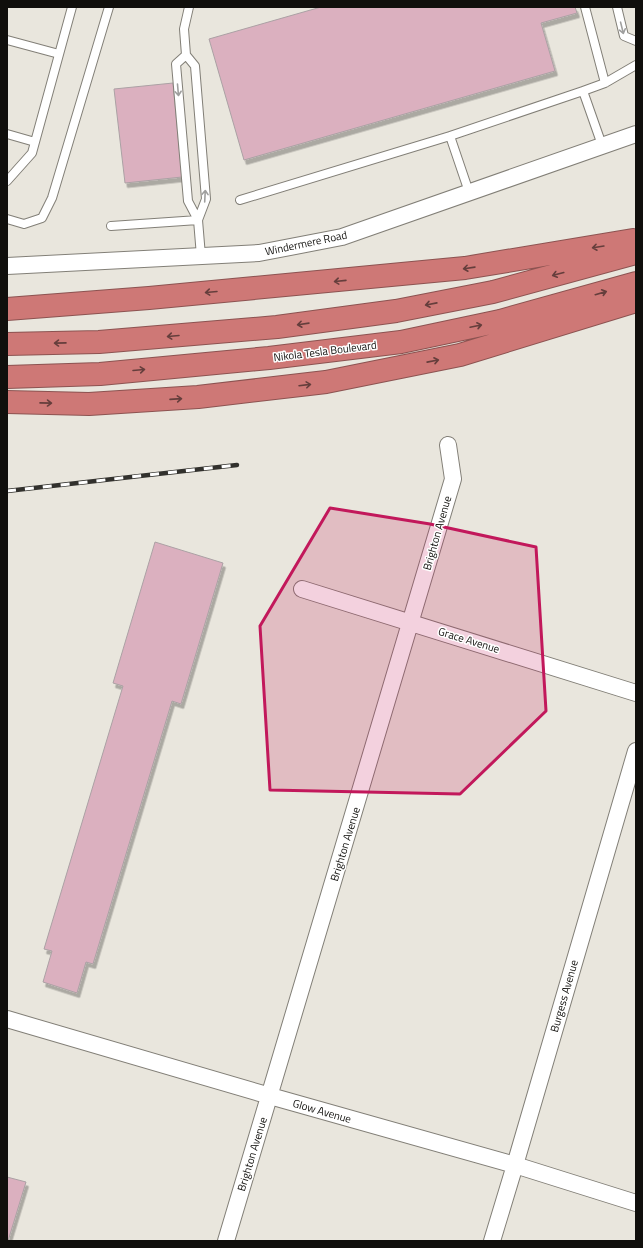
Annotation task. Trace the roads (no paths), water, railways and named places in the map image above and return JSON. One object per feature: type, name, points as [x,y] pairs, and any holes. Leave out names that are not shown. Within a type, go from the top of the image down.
[{"type":"highway","points":[[7,308],[149,298],[465,268],[624,243],[636,239]]},
{"type":"highway","points":[[7,344],[99,342],[277,327],[396,311],[494,292],[636,253]]},
{"type":"highway","name":"Nikola Tesla Boulevard","points":[[7,377],[100,374],[269,358],[401,342],[500,321],[636,283]]},
{"type":"highway","points":[[7,402],[89,404],[174,399],[326,382],[460,355],[636,301]]},
{"type":"street","name":"Windermere Road","points":[[7,266],[258,253],[342,237],[636,134]]},
{"type":"street","name":"Brighton Avenue","points":[[226,1241],[453,479],[448,445]]},
{"type":"street","name":"Grace Avenue","points":[[302,589],[636,693]]},
{"type":"street","name":"Burgess Avenue","points":[[492,1241],[636,751]]},
{"type":"street","name":"Glow Avenue","points":[[7,1019],[270,1096],[515,1165],[636,1203]]},
{"type":"lane","points":[[7,181],[32,153],[72,7]]},
{"type":"lane","points":[[7,219],[24,224],[42,218],[52,198],[109,7]]},
{"type":"lane","points":[[189,7],[184,29],[186,54],[194,66],[206,199],[198,220]]},
{"type":"lane","points":[[585,7],[605,83]]},
{"type":"lane","points":[[616,7],[624,36],[636,41]]},
{"type":"lane","points":[[7,40],[59,54]]},
{"type":"lane","points":[[186,54],[176,64],[188,201],[198,220],[201,256]]},
{"type":"lane","points":[[240,200],[450,136],[583,91],[605,83],[636,65]]},
{"type":"lane","points":[[583,91],[602,145]]},
{"type":"lane","points":[[7,134],[35,142]]},
{"type":"lane","points":[[450,136],[469,192]]},
{"type":"lane","points":[[111,226],[198,220]]},
{"type":"railway","points":[[7,491],[237,465]]}]
